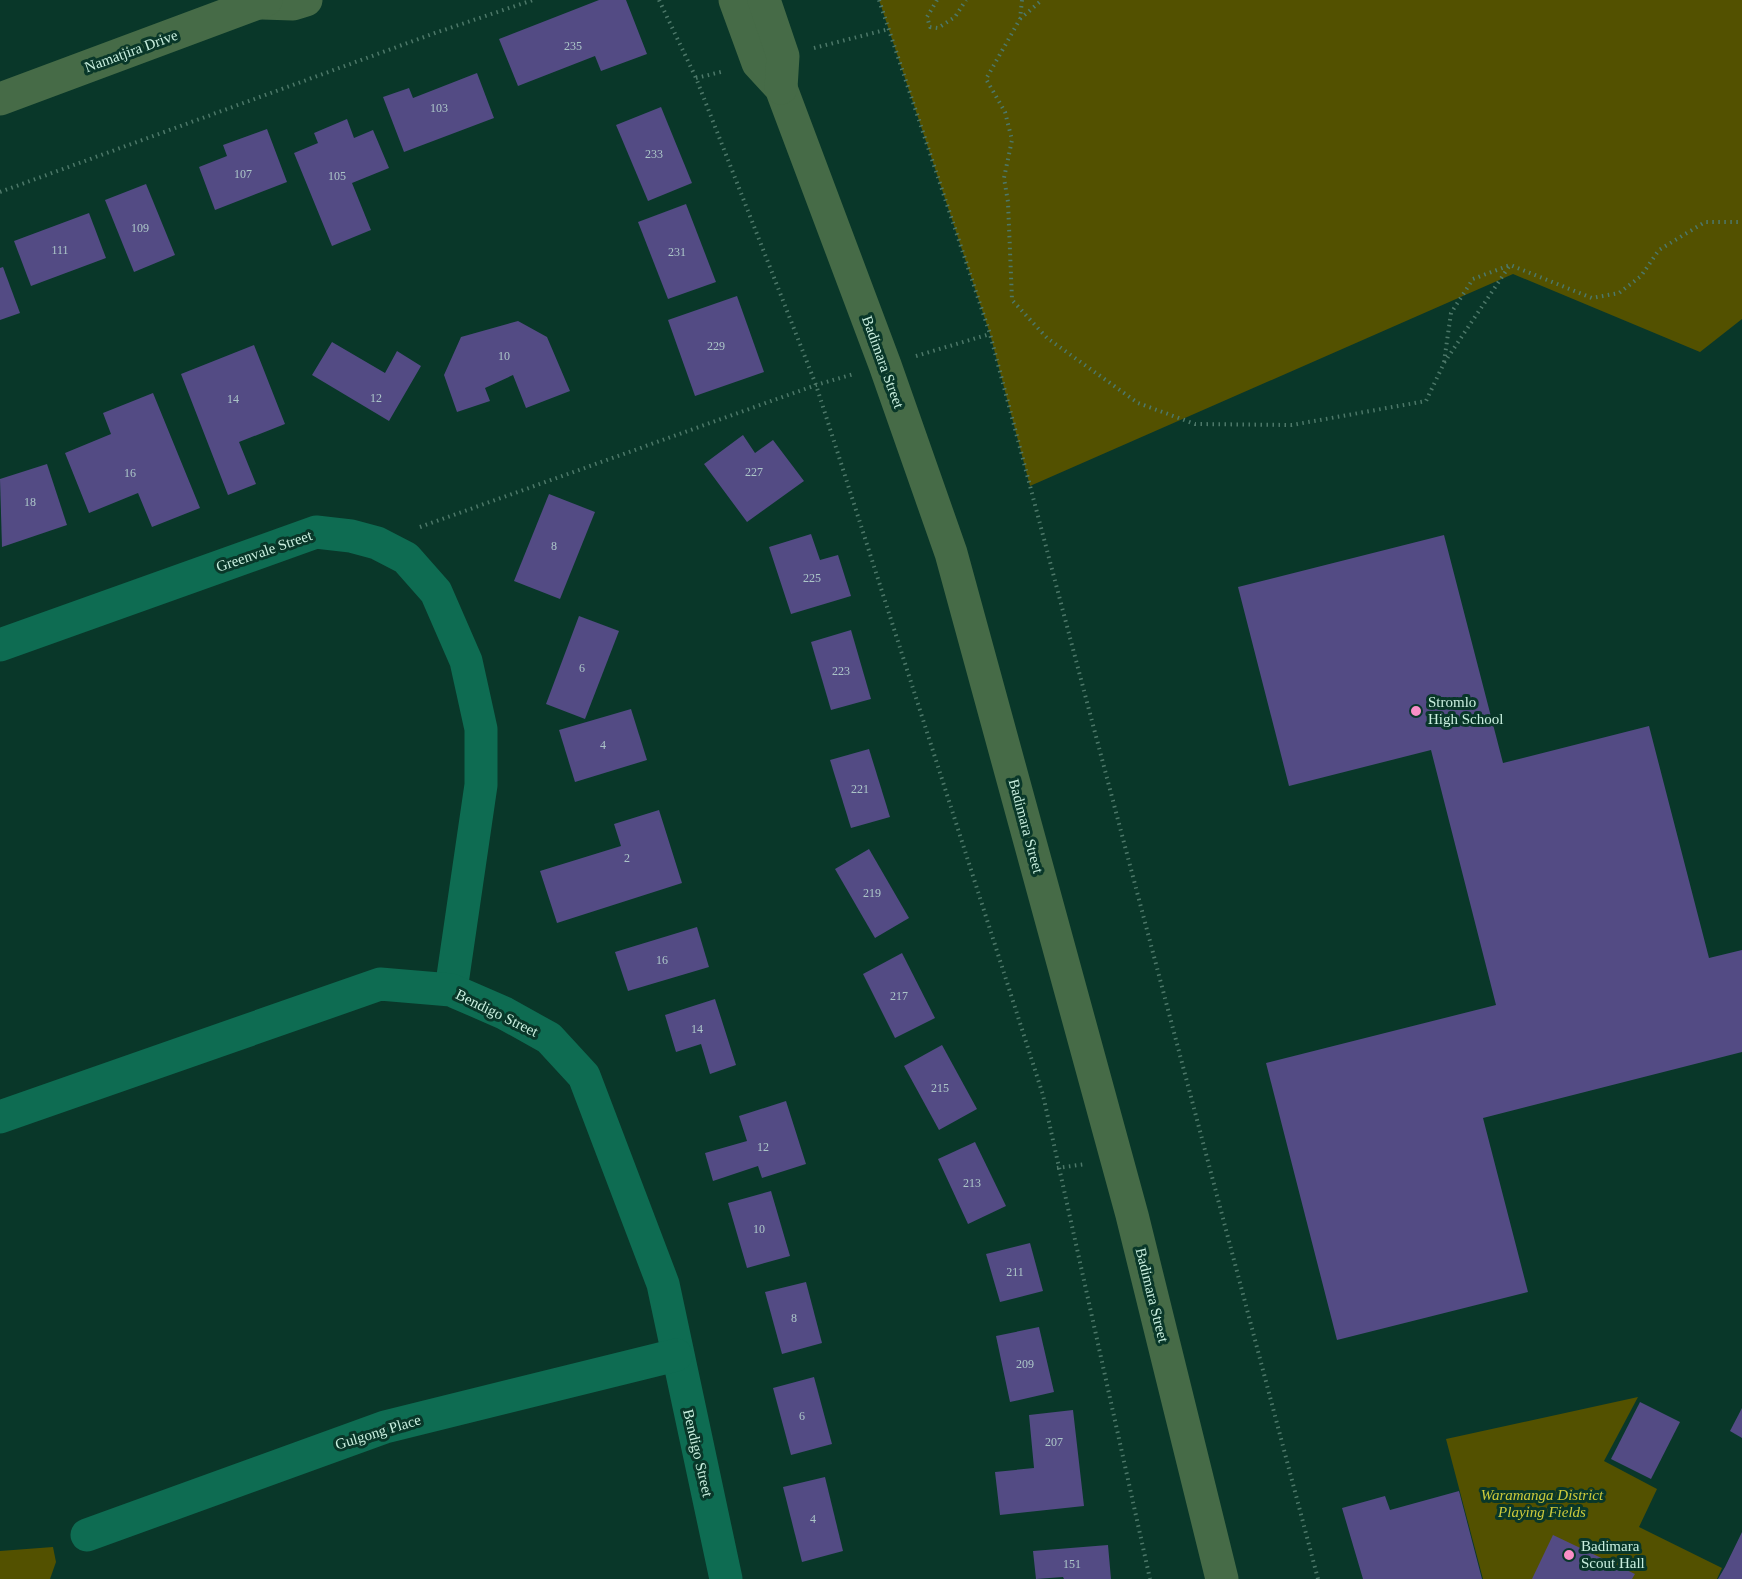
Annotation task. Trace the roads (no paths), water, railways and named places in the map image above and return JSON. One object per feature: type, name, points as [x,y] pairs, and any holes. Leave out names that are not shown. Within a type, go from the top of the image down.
[{"type":"main road","name":"Namatjira Drive","points":[[0,99],[264,2],[293,4],[306,0]]},
{"type":"main road","name":"Badimara Street","points":[[735,0],[758,63],[781,88],[885,365],[960,587],[1132,1215],[1222,1579]]},
{"type":"main road","name":"Badimara Street","points":[[764,0],[783,56],[781,88]]},
{"type":"street","name":"Greenvale Street","points":[[0,645],[316,532],[351,536],[377,543],[406,558],[436,592],[466,661],[481,729],[481,785],[452,990]]},
{"type":"street","name":"Bendigo Street","points":[[0,1117],[380,984],[452,990],[504,1013],[549,1038],[584,1076],[663,1284],[676,1355],[726,1579]]},
{"type":"street","name":"Gulgong Place","points":[[87,1535],[385,1427],[676,1355]]},
{"type":"place","name":"Stromlo High School","points":[[1416,711]]},
{"type":"place","name":"Badimara Scout Hall","points":[[1569,1555]]},
{"type":"park label","name":"Waramanga District Playing Fields","points":[[1542,1504]]}]
